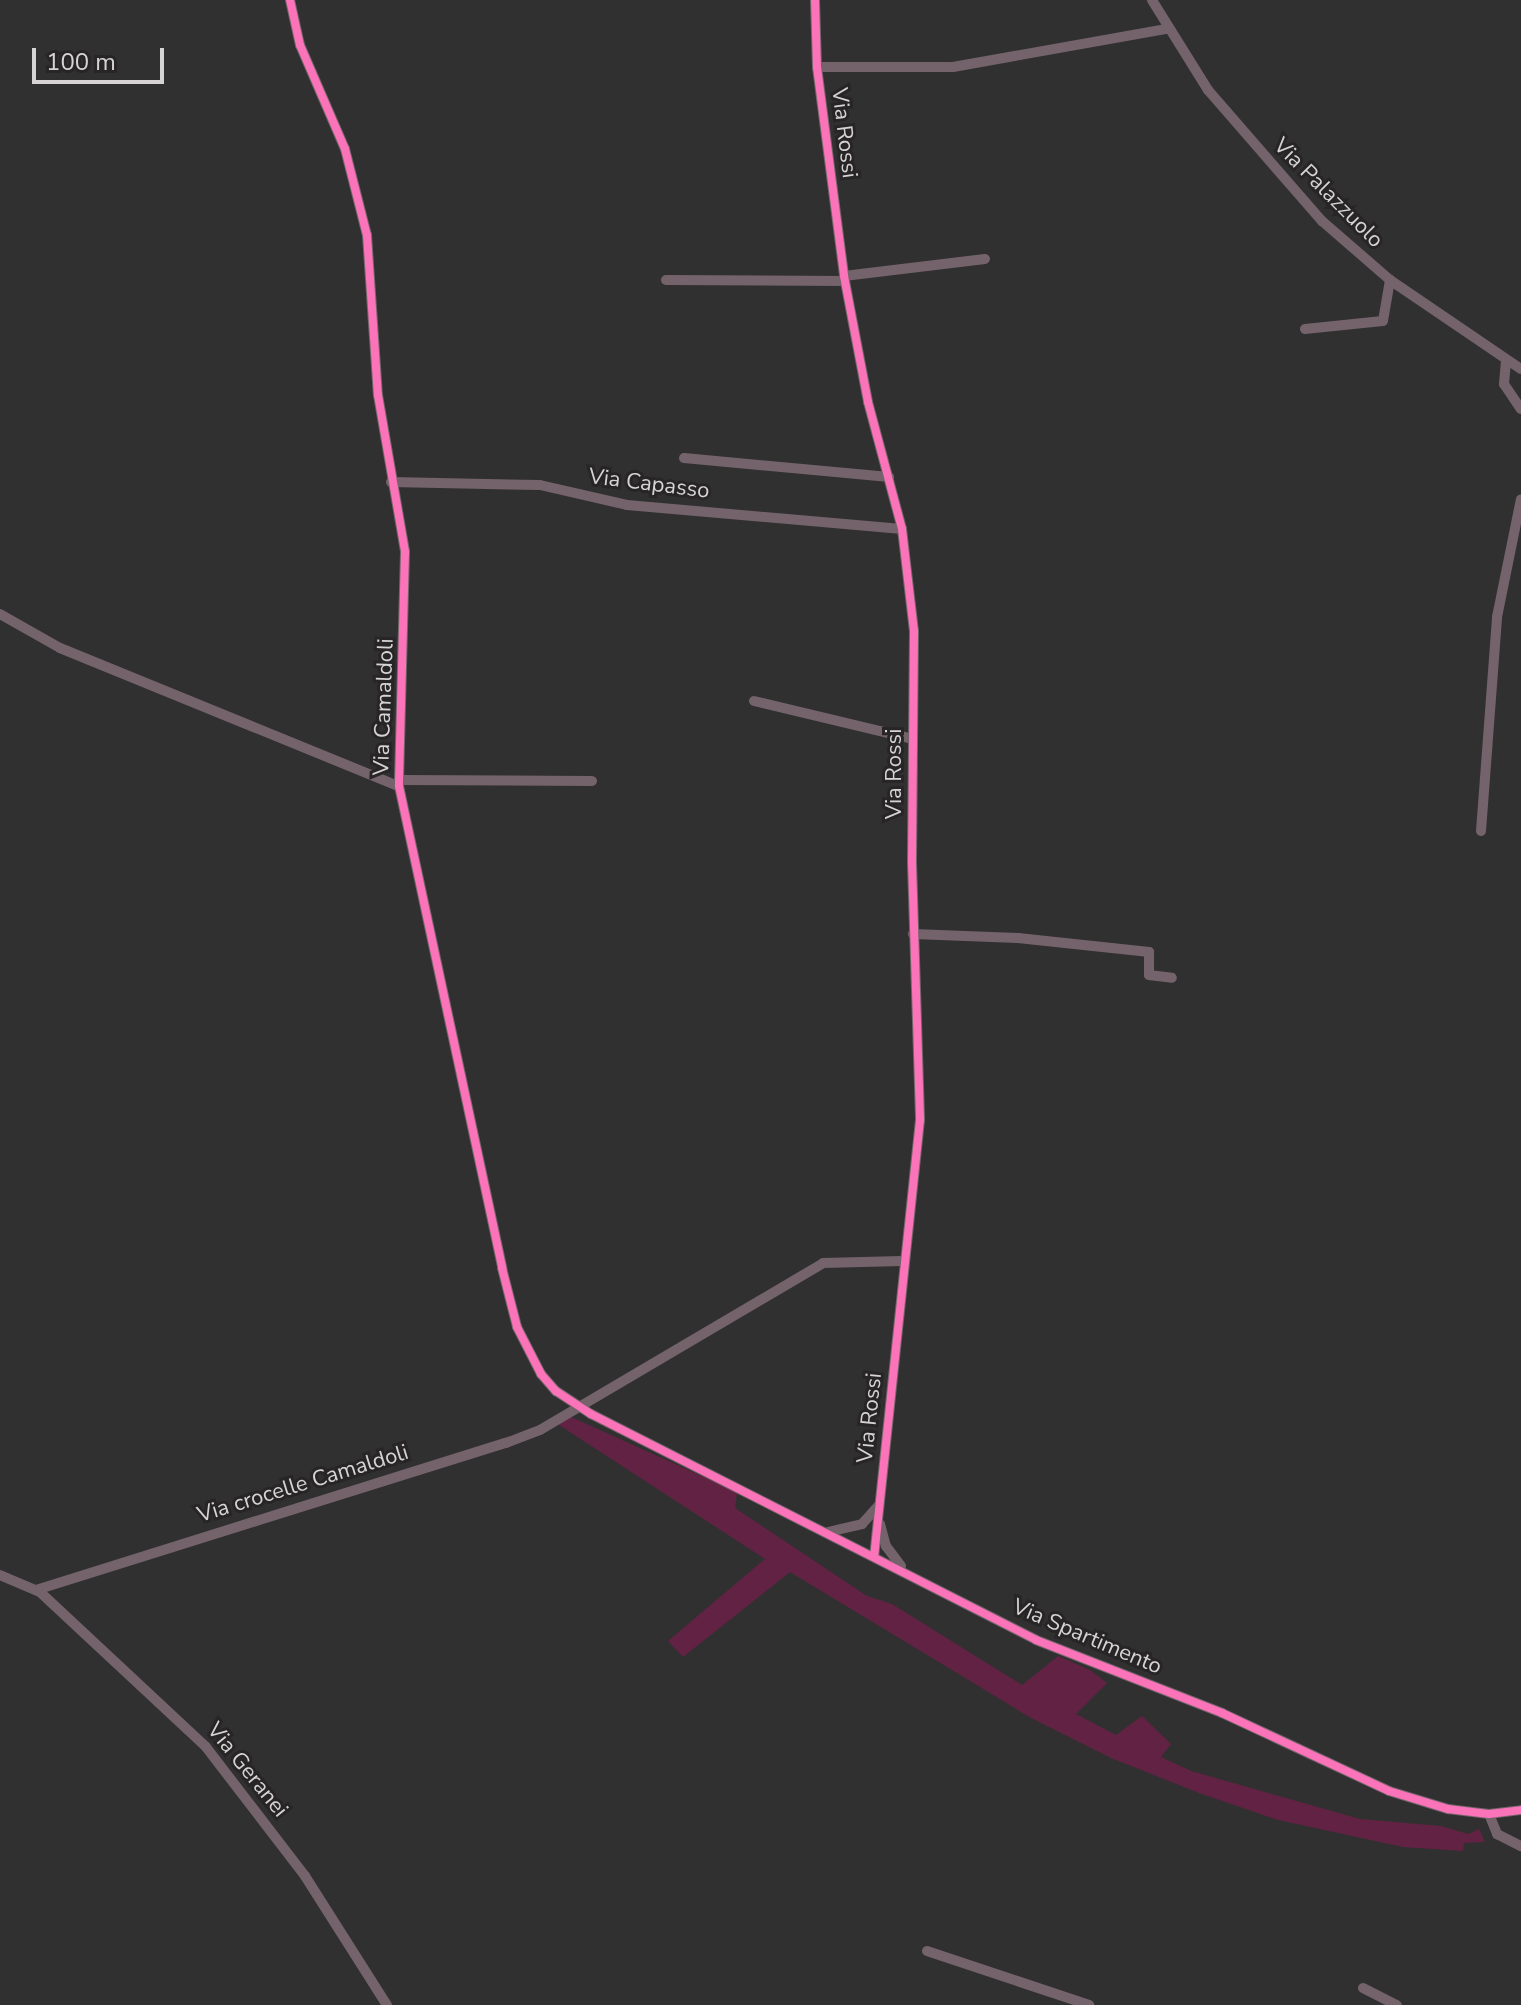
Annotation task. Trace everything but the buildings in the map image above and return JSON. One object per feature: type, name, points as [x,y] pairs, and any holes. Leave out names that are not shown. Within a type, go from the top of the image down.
[{"type":"street","name":"Via Camaldoli","points":[[290,0],[300,45],[345,149],[363,211],[378,395],[405,552],[399,783],[427,932],[517,1327],[541,1374],[572,1403]]},
{"type":"street","name":"Via Rossi","points":[[815,0],[817,67],[845,279],[868,402],[902,529],[914,631],[913,934],[920,1120],[902,1261],[874,1555]]},
{"type":"street","name":"Via Palazzuolo","points":[[1152,0],[1167,29],[1274,170],[1390,280],[1521,369]]},
{"type":"street","points":[[817,67],[953,67],[1167,29]]},
{"type":"street","points":[[666,280],[845,279],[985,259]]},
{"type":"street","points":[[1305,329],[1383,321],[1390,280]]},
{"type":"street","points":[[1506,361],[1504,384],[1521,409]]},
{"type":"street","points":[[684,458],[889,477]]},
{"type":"street","name":"Via Capasso","points":[[391,482],[540,485],[627,505],[902,529]]},
{"type":"street","points":[[1481,831],[1497,617],[1521,499]]},
{"type":"street","points":[[0,614],[60,648],[399,783],[592,781]]},
{"type":"street","points":[[754,701],[913,739]]},
{"type":"street","points":[[913,934],[1018,938],[1149,952],[1149,975],[1172,978]]},
{"type":"street","name":"Via crocelle Camaldoli","points":[[38,1591],[506,1443],[540,1430],[572,1403],[823,1263],[902,1261]]},
{"type":"street","name":"Via Spartimento","points":[[572,1403],[1036,1640],[1222,1713],[1389,1791],[1448,1809],[1495,1814],[1521,1810]]},
{"type":"street","points":[[828,1532],[862,1524],[878,1511],[886,1546],[904,1571]]},
{"type":"street","points":[[0,1575],[38,1591]]},
{"type":"street","name":"Via Geranei","points":[[38,1591],[216,1758],[305,1876],[387,2005]]},
{"type":"street","points":[[1495,1814],[1502,1839],[1521,1846]]},
{"type":"street","points":[[927,1951],[1089,2005]]},
{"type":"street","points":[[1363,1988],[1397,2005]]},
{"type":"shaded area","points":[[569,1416],[737,1492],[735,1508],[867,1596],[892,1604],[1022,1685],[1058,1656],[1090,1670],[1107,1683],[1076,1714],[1116,1735],[1142,1716],[1171,1744],[1161,1757],[1191,1771],[1360,1819],[1441,1826],[1468,1834],[1479,1829],[1485,1842],[1464,1843],[1463,1851],[1403,1847],[1278,1820],[1199,1793],[1111,1758],[1031,1718],[790,1572],[683,1657],[668,1641],[765,1559],[556,1423]]},
{"type":"cycle path","points":[[290,0],[300,45],[345,149],[367,235],[378,395],[405,552],[399,786],[502,1268],[517,1327],[541,1374],[556,1391],[591,1414],[1036,1640],[1222,1713],[1389,1791],[1448,1809],[1489,1814],[1521,1810]]},
{"type":"cycle path","points":[[815,0],[817,67],[844,276],[868,402],[902,529],[914,631],[912,863],[920,1120],[874,1555]]}]
